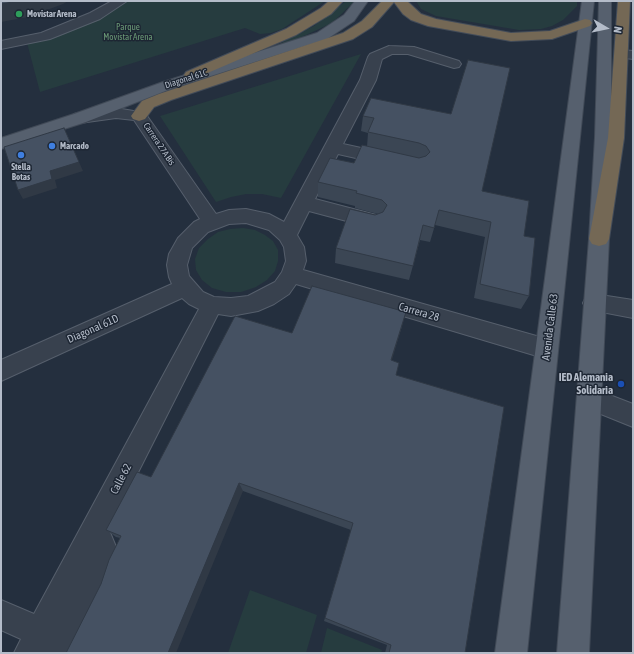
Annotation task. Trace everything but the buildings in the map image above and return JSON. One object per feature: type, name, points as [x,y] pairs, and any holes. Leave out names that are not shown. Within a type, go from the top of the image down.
[{"type":"highway","points":[[168,85],[291,32],[326,11],[337,1]]},
{"type":"highway","points":[[139,116],[148,104],[165,97],[331,44],[348,36],[367,24],[389,1]]},
{"type":"highway","points":[[400,1],[408,11],[416,17],[432,23],[511,37],[552,35],[591,16]]},
{"type":"highway","points":[[599,239],[628,54],[624,1]]},
{"type":"main road","name":"Diagonal 61C","points":[[1,144],[80,118],[168,85],[322,36],[349,18],[362,1]]},
{"type":"main road","name":"Avenida Calle 63","points":[[512,653],[547,349],[591,16],[605,1]]},
{"type":"main road","name":"Avenida Calle 63","points":[[573,653],[604,137],[591,16]]},
{"type":"street","points":[[1,45],[33,38],[66,28],[95,16],[121,1]]},
{"type":"street","points":[[287,235],[368,80],[373,61],[380,53],[396,50],[409,50],[454,64]]},
{"type":"street","name":"Carrera 27A Bis","points":[[80,118],[116,113],[139,116],[212,222]]},
{"type":"street","points":[[333,147],[401,162]]},
{"type":"street","points":[[304,203],[373,221]]},
{"type":"street","points":[[246,216],[262,219],[276,225],[287,235],[294,247],[296,261],[291,275],[282,288],[267,298],[250,305],[231,307],[212,305],[196,298],[185,287],[179,277],[177,265],[179,254],[184,243],[192,235],[212,222],[229,217],[246,216]]},
{"type":"street","name":"Carrera 28","points":[[291,275],[547,349]]},
{"type":"street","name":"Diagonal 61D","points":[[1,370],[185,287]]},
{"type":"street","points":[[594,303],[633,309]]},
{"type":"street","name":"Calle 62","points":[[35,642],[212,305]]},
{"type":"street","points":[[589,398],[633,416]]},
{"type":"street","points":[[61,653],[100,577],[104,566],[105,554],[94,530]]},
{"type":"street","points":[[1,614],[35,642]]},
{"type":"green space","name":"Parque Movistar Arena","points":[[118,1],[325,1],[282,29],[271,33],[260,34],[245,28],[40,92],[26,39],[43,34]]},
{"type":"green space","points":[[346,1],[355,1],[332,23],[293,41],[275,46],[314,26]]},
{"type":"green space","points":[[416,1],[577,1],[577,6],[563,20],[552,26],[541,29],[519,30],[436,16],[421,9]]},
{"type":"green space","points":[[361,54],[281,198],[262,194],[246,194],[216,202],[160,116]]},
{"type":"green space","points":[[243,228],[255,230],[273,241],[278,250],[278,261],[275,271],[267,280],[256,287],[241,292],[226,292],[212,288],[202,280],[196,270],[195,259],[199,248],[218,232]]},
{"type":"green space","points":[[250,590],[317,615],[306,653],[228,653]]},
{"type":"green space","points":[[327,628],[382,650],[381,653],[321,653]]},
{"type":"place","name":"Movistar Arena","points":[[19,14]]},
{"type":"place","name":"Marcado","points":[[52,146]]},
{"type":"place","name":"Stella Botas","points":[[21,155]]},
{"type":"place","name":"IED Alemania Solidaria","points":[[621,384]]}]
